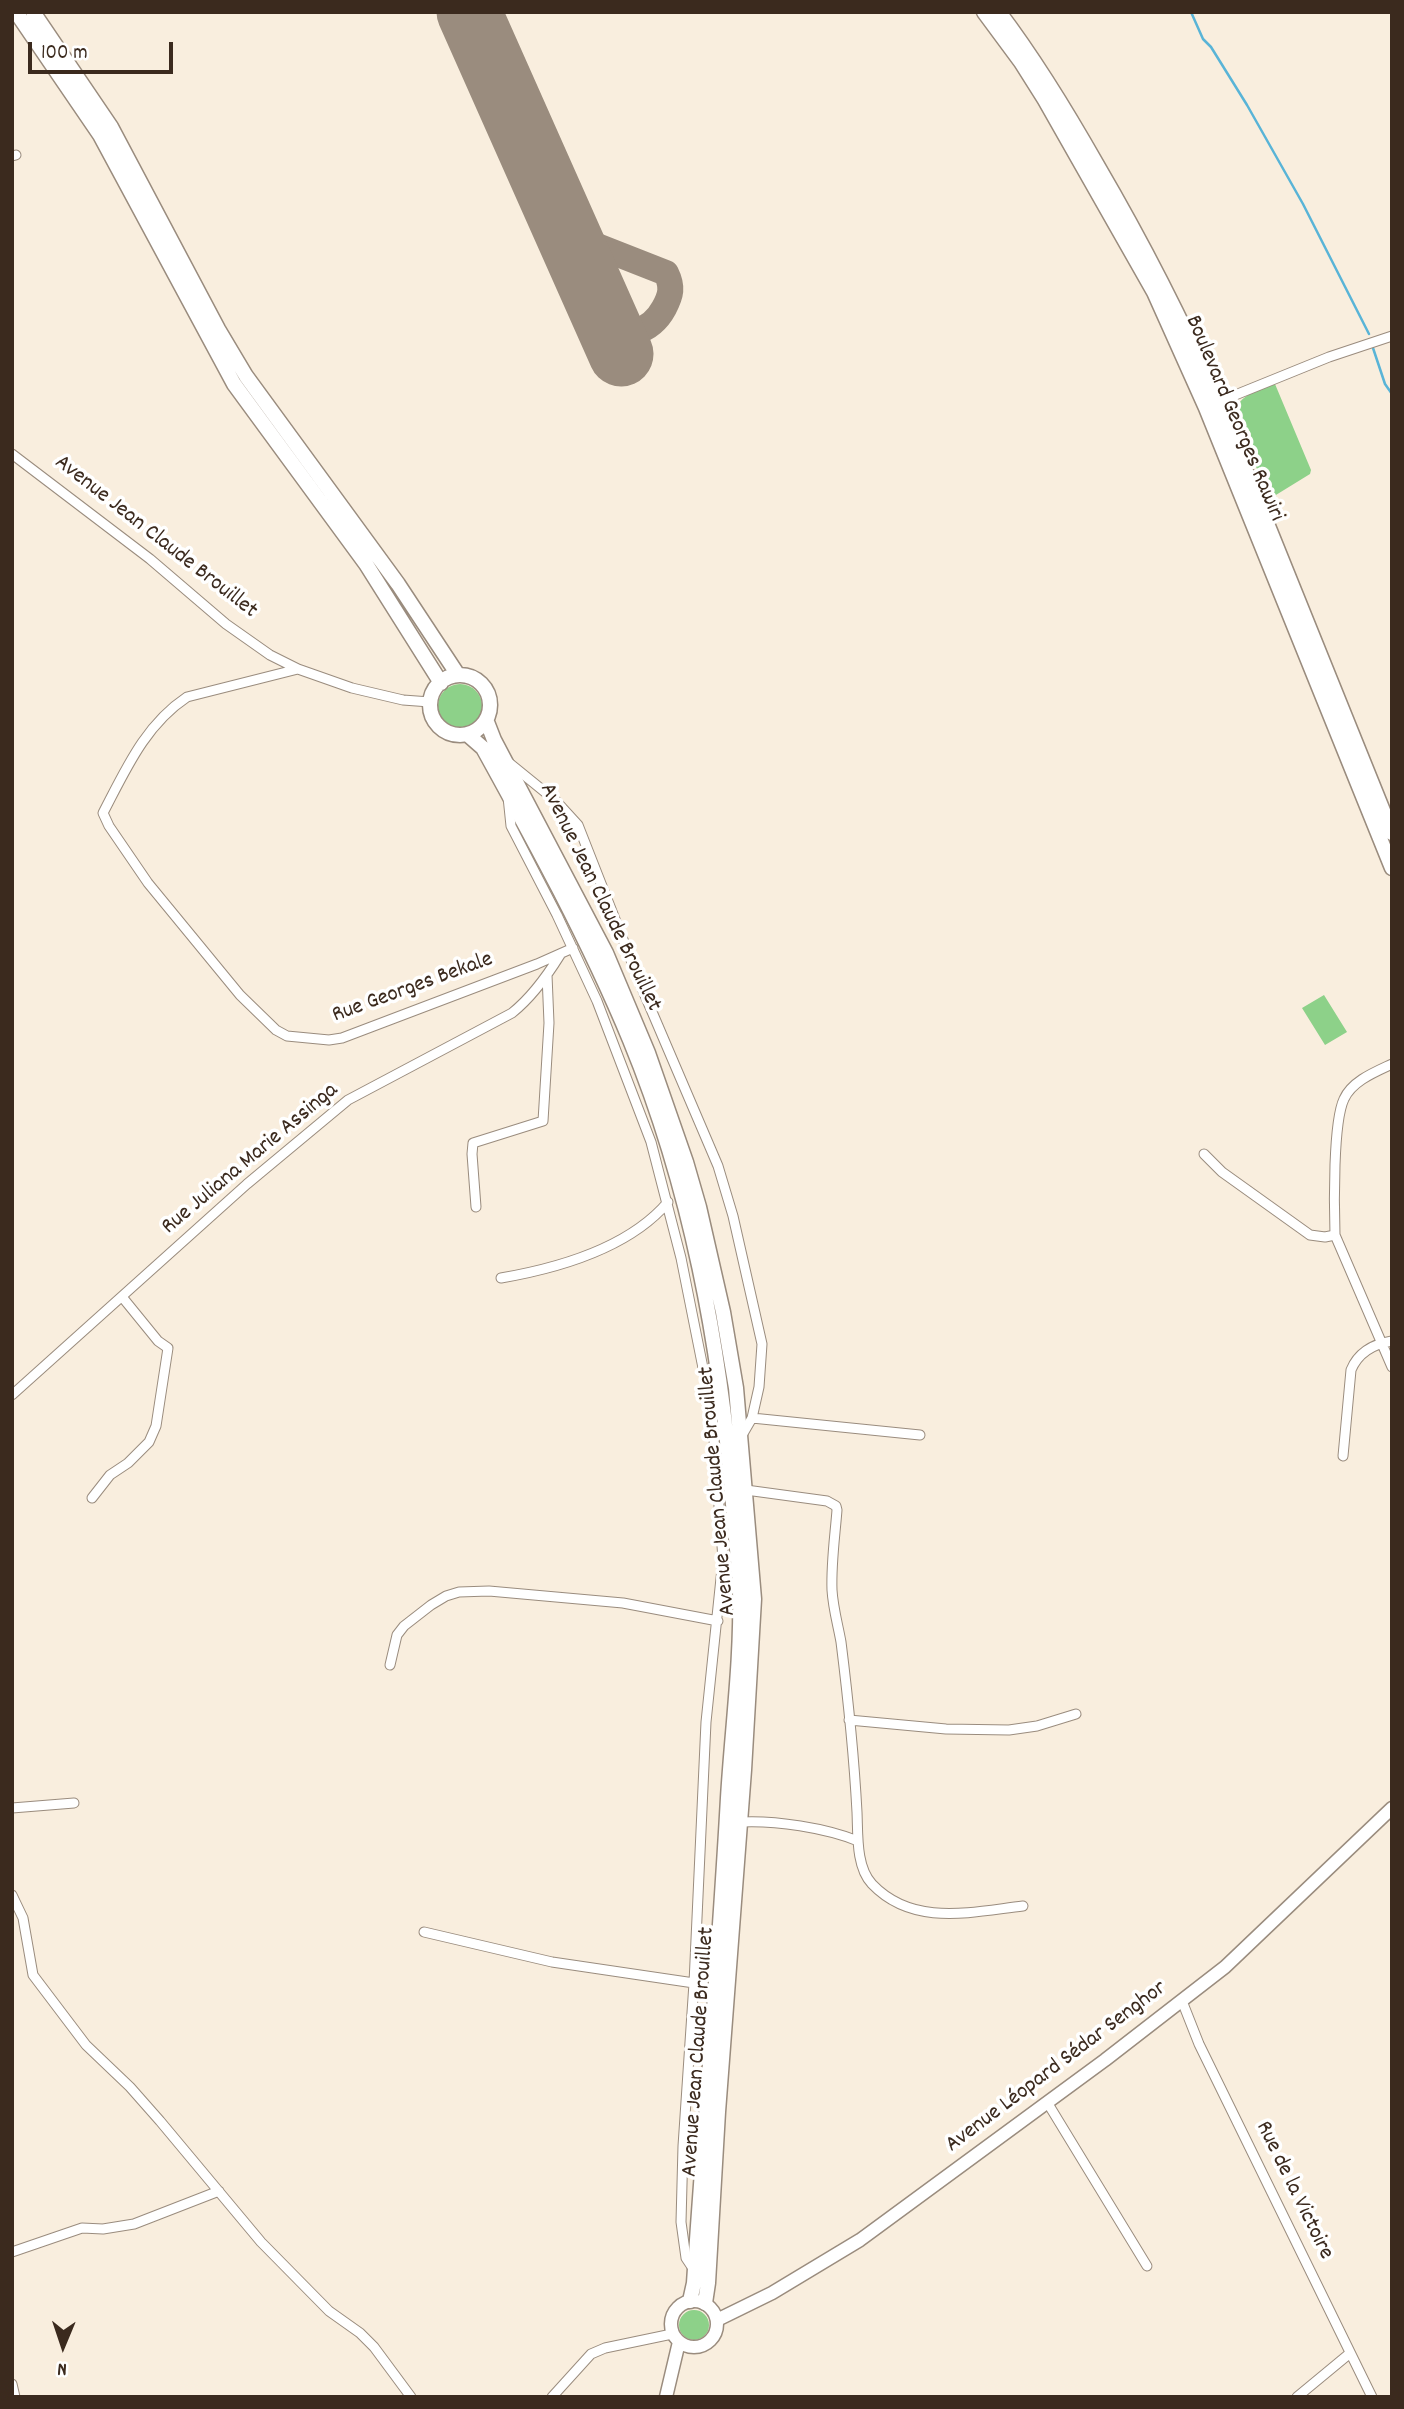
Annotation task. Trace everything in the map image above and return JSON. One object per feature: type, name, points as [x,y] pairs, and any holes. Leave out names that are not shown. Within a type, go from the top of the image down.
[{"type":"main road","points":[[16,12],[100,135],[234,384],[366,564],[441,682]]},
{"type":"main road","points":[[33,12],[111,127],[218,329],[246,376],[398,584],[458,675]]},
{"type":"main road","name":"Boulevard Georges Rawiri","points":[[984,12],[1032,80],[1154,292],[1206,408],[1392,868]]},
{"type":"main road","name":"Boulevard Georges Rawiri","points":[[999,12],[1056,93],[1144,246],[1182,321],[1218,402],[1392,833]]},
{"type":"main road","points":[[458,675],[469,676],[484,687],[491,704],[487,722],[467,734],[455,735],[439,727],[431,711],[430,702],[441,682],[458,675]]},
{"type":"main road","name":"Avenue Jean Claude Brouillet","points":[[487,722],[606,953],[628,1002],[686,1162],[717,1282],[736,1388],[754,1599],[708,2283],[697,2302]]},
{"type":"main road","name":"Avenue Jean Claude Brouillet","points":[[467,734],[483,748],[584,936],[632,1044],[656,1110],[685,1209],[704,1285],[722,1387],[740,1602],[726,1850],[695,2272],[697,2302]]},
{"type":"street","points":[[1218,402],[1329,357],[1392,336]]},
{"type":"street","name":"Avenue Jean Claude Brouillet","points":[[12,454],[150,559],[249,642],[298,669],[383,696],[430,702]]},
{"type":"street","name":"Rue Georges Bekale","points":[[298,669],[187,697],[159,720],[140,742],[103,813],[148,883],[240,995],[276,1030],[287,1036],[329,1040],[342,1038],[573,948]]},
{"type":"street","points":[[505,760],[556,801],[578,825],[644,993],[718,1166],[736,1228],[762,1344],[759,1387],[752,1418],[741,1437]]},
{"type":"street","points":[[508,794],[511,826],[573,948],[621,1061],[651,1142],[681,1258],[712,1413],[723,1547],[718,1621],[706,1722],[694,1983],[682,2146],[681,2212],[686,2258],[695,2272]]},
{"type":"street","name":"Rue Juliana Marie Assinga","points":[[12,1395],[247,1184],[348,1100],[512,1013],[525,1002],[561,954]]},
{"type":"street","points":[[476,1207],[471,1154],[473,1143],[543,1121],[549,1023],[547,975]]},
{"type":"street","points":[[1392,1064],[1365,1077],[1344,1098],[1337,1147],[1335,1235],[1392,1367]]},
{"type":"street","points":[[1204,1154],[1223,1172],[1310,1235],[1335,1235]]},
{"type":"street","points":[[502,1278],[555,1267],[613,1243],[640,1229],[668,1202]]},
{"type":"street","points":[[92,1498],[110,1475],[144,1449],[156,1426],[168,1348],[158,1341],[123,1298]]},
{"type":"street","points":[[1343,1455],[1354,1360],[1381,1343],[1392,1341]]},
{"type":"street","points":[[752,1418],[920,1435]]},
{"type":"street","points":[[746,1490],[827,1501],[836,1506],[832,1589],[841,1640],[858,1841],[864,1873],[871,1883],[894,1901],[912,1909],[938,1915],[1023,1906]]},
{"type":"street","points":[[390,1665],[397,1635],[407,1623],[446,1596],[472,1590],[623,1603],[718,1621]]},
{"type":"street","points":[[849,1720],[946,1729],[1009,1730],[1038,1727],[1076,1714]]},
{"type":"street","points":[[12,1808],[74,1803]]},
{"type":"street","name":"Avenue Léopard Sédar Senghor","points":[[717,2319],[772,2293],[860,2240],[1182,2001],[1225,1967],[1392,1808]]},
{"type":"street","points":[[740,1822],[757,1821],[831,1832],[858,1841]]},
{"type":"street","points":[[12,1895],[23,1918],[33,1975],[86,2045],[130,2087],[261,2242],[329,2311],[360,2333],[374,2347],[411,2397]]},
{"type":"street","points":[[424,1932],[552,1962],[694,1983]]},
{"type":"street","name":"Rue de la Victoire","points":[[1182,2001],[1199,2045],[1372,2397]]},
{"type":"street","points":[[1047,2102],[1147,2266]]},
{"type":"street","points":[[12,2252],[82,2228],[103,2229],[134,2224],[219,2191]]},
{"type":"street","points":[[552,2397],[591,2354],[605,2348],[676,2338],[694,2347],[709,2342],[714,2335],[717,2319],[714,2312],[697,2302],[680,2305],[671,2318],[676,2338],[666,2397]]},
{"type":"street","points":[[1297,2397],[1349,2354]]},
{"type":"street","points":[[12,2384],[15,2397]]},
{"type":"green space","points":[[1275,384],[1311,470],[1310,474],[1271,498],[1234,413],[1245,397]]},
{"type":"green space","points":[[460,684],[475,691],[482,706],[475,721],[460,728],[445,721],[438,706],[445,691]]},
{"type":"green space","points":[[1324,995],[1347,1032],[1325,1045],[1302,1008]]},
{"type":"green space","points":[[694,2310],[705,2314],[709,2325],[705,2336],[694,2340],[683,2336],[679,2325],[683,2314]]},
{"type":"waterway","points":[[1191,12],[1203,39],[1211,47],[1247,105],[1303,204],[1369,334]]},
{"type":"waterway","points":[[1373,348],[1385,384],[1392,394]]},
{"type":"taxiway","points":[[557,210],[582,240],[666,273],[670,291],[664,308],[651,324],[636,332],[619,333],[602,328],[588,318],[579,303],[575,284],[580,261]]},
{"type":"runway","points":[[469,12],[621,354]]}]
